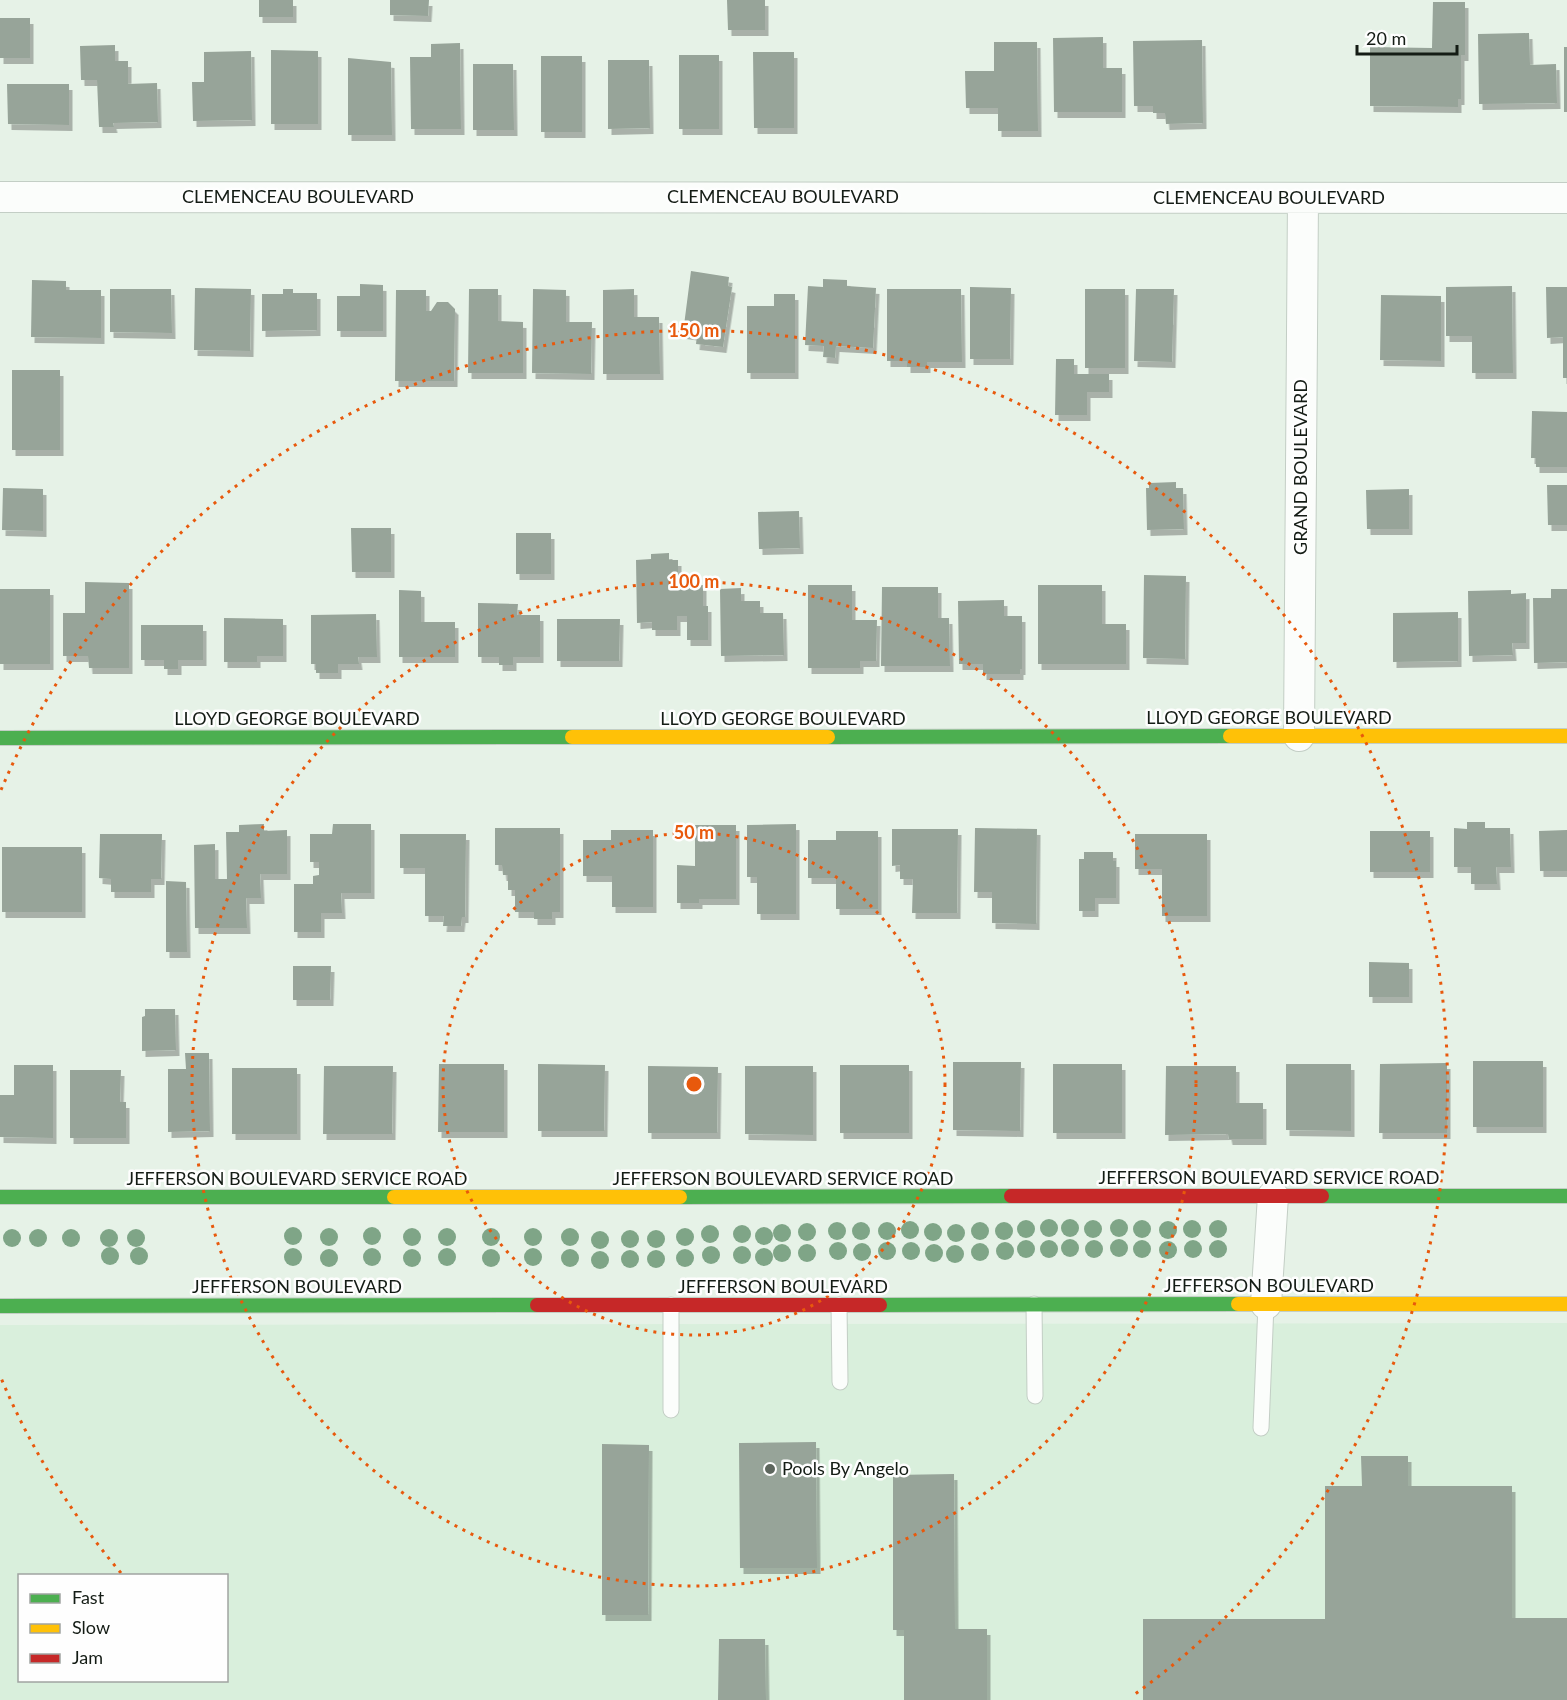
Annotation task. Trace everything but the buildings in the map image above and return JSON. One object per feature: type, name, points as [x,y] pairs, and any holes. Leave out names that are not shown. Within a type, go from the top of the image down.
[{"type":"street","name":"CLEMENCEAU BOULEVARD","points":[[0,197],[1567,198]]},
{"type":"street","name":"GRAND BOULEVARD","points":[[1299,736],[1303,198]]},
{"type":"street","name":"LLOYD GEORGE BOULEVARD","points":[[0,738],[1567,736]]},
{"type":"street","points":[[1266,1304],[1273,1196]]},
{"type":"street","name":"JEFFERSON BOULEVARD SERVICE ROAD","points":[[0,1197],[1567,1196]]},
{"type":"street","name":"JEFFERSON BOULEVARD","points":[[0,1306],[1567,1304]]},
{"type":"lane","points":[[1034,1304],[1035,1396]]},
{"type":"lane","points":[[1261,1428],[1266,1304]]},
{"type":"lane","points":[[671,1305],[671,1410]]},
{"type":"lane","points":[[839,1305],[840,1382]]},
{"type":"shaded area","points":[[1567,1323],[1567,1700],[0,1700],[0,1325]]},
{"type":"traffic: fast","points":[[828,737],[1230,736]]},
{"type":"traffic: fast","points":[[0,738],[572,737]]},
{"type":"traffic: fast","points":[[680,1197],[1011,1196]]},
{"type":"traffic: fast","points":[[1322,1196],[1567,1196]]},
{"type":"traffic: fast","points":[[0,1197],[394,1197]]},
{"type":"traffic: fast","points":[[880,1305],[1238,1304]]},
{"type":"traffic: fast","points":[[0,1306],[537,1305]]},
{"type":"traffic: slow","points":[[1230,736],[1567,736]]},
{"type":"traffic: slow","points":[[572,737],[828,737]]},
{"type":"traffic: slow","points":[[394,1197],[680,1197]]},
{"type":"traffic: slow","points":[[1238,1304],[1567,1304]]},
{"type":"traffic: jam","points":[[1011,1196],[1322,1196]]},
{"type":"traffic: jam","points":[[537,1305],[880,1305]]},
{"type":"place","name":"Pools By Angelo","points":[[770,1469]]}]
